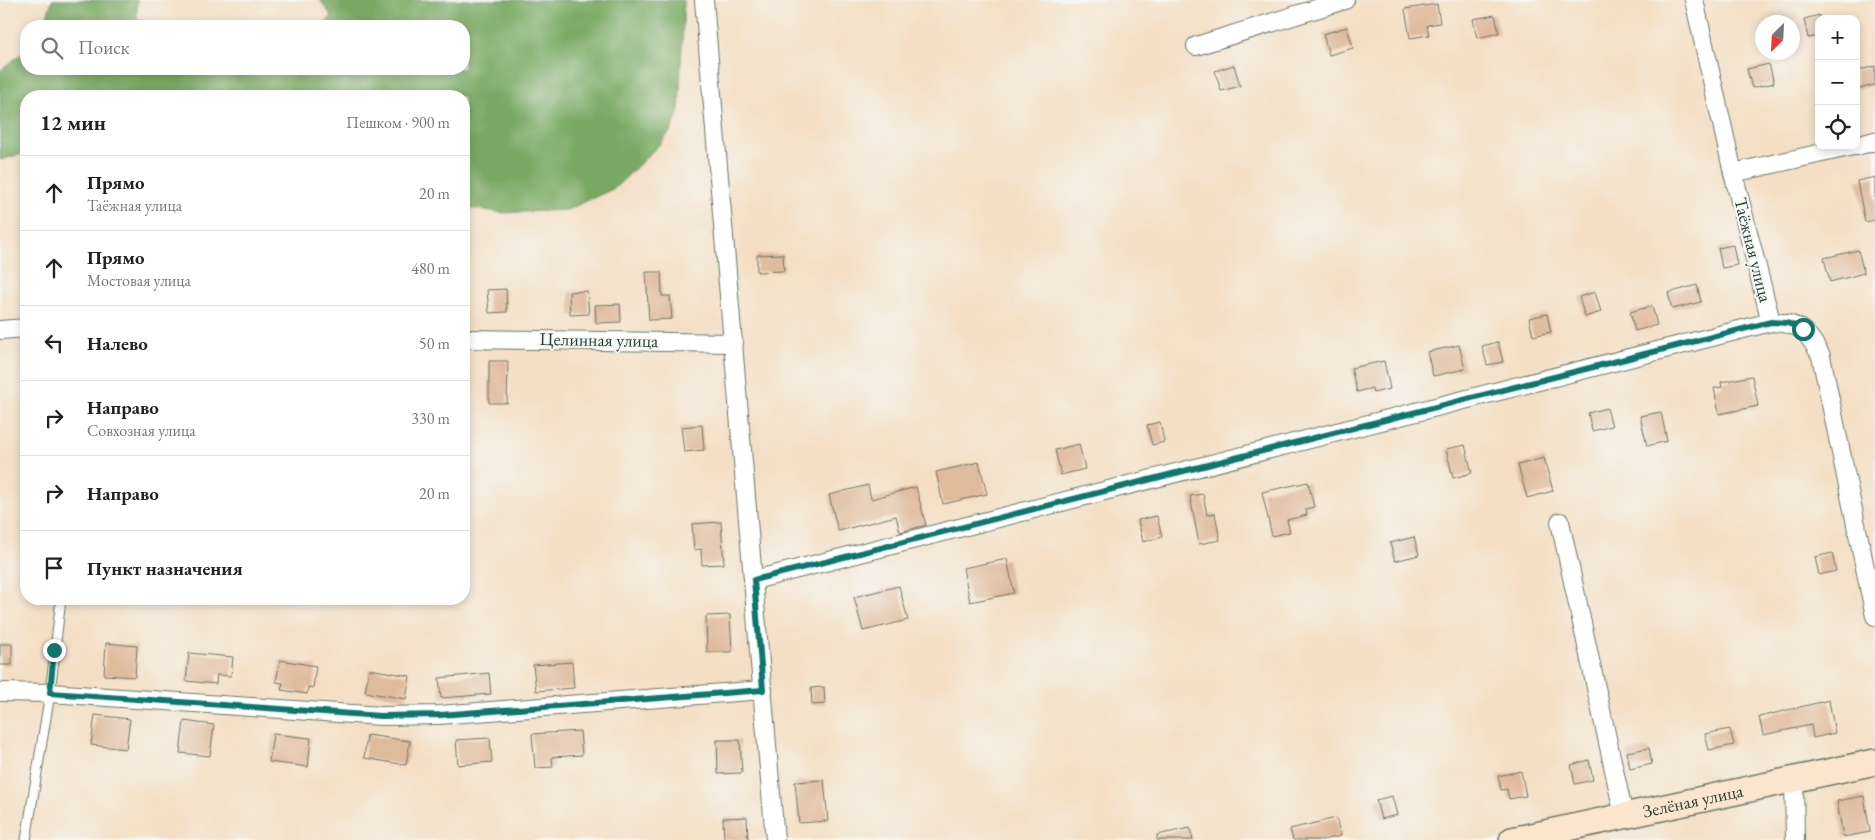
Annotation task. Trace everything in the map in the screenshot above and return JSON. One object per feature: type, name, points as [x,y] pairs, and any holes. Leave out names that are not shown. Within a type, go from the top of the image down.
[{"type":"main road","name":"Зелёная улица","points":[[1512,840],[1875,762]]},
{"type":"street","points":[[704,0],[775,840]]},
{"type":"street","points":[[1196,46],[1345,0]]},
{"type":"street","name":"Таёжная улица","points":[[1694,0],[1733,173],[1771,322],[1787,323],[1803,329],[1812,339],[1821,356],[1875,616]]},
{"type":"street","points":[[1860,145],[1875,142]]},
{"type":"street","points":[[1733,173],[1837,150]]},
{"type":"street","points":[[754,580],[1771,322]]},
{"type":"street","points":[[0,330],[20,328]]},
{"type":"street","name":"Целинная улица","points":[[470,339],[734,343]]},
{"type":"street","points":[[1560,522],[1624,816]]},
{"type":"street","points":[[0,692],[50,693],[381,716],[440,715],[763,690]]},
{"type":"street","points":[[1794,780],[1795,840]]},
{"type":"lane","points":[[26,840],[50,693],[60,605]]},
{"type":"green space","points":[[52,0],[137,0],[137,19],[139,20],[46,20]]},
{"type":"green space","points":[[320,0],[684,0],[679,112],[672,129],[660,144],[615,188],[567,210],[504,213],[470,208],[470,90],[20,90],[20,155],[0,160],[0,71],[20,55],[20,75],[470,75],[470,20],[328,20],[332,17]]},
{"type":"building","points":[[1437,4],[1440,23],[1427,25],[1429,35],[1410,38],[1405,9]]},
{"type":"building","points":[[1495,15],[1499,33],[1477,38],[1473,19]]},
{"type":"building","points":[[1815,16],[1815,37],[1808,38],[1804,19]]},
{"type":"building","points":[[1347,27],[1353,48],[1329,55],[1323,34]]},
{"type":"building","points":[[1769,64],[1774,83],[1752,88],[1747,69]]},
{"type":"building","points":[[1234,65],[1240,86],[1221,91],[1215,71]]},
{"type":"building","points":[[1875,66],[1875,85],[1860,89],[1860,70]]},
{"type":"building","points":[[1875,177],[1875,220],[1865,222],[1857,181]]},
{"type":"building","points":[[1733,245],[1737,265],[1722,268],[1718,248]]},
{"type":"building","points":[[1858,250],[1864,273],[1830,282],[1824,258]]},
{"type":"building","points":[[783,254],[784,271],[757,272],[757,255]]},
{"type":"building","points":[[646,272],[661,272],[662,296],[670,296],[672,319],[649,320]]},
{"type":"building","points":[[1697,285],[1701,302],[1672,309],[1668,293]]},
{"type":"building","points":[[506,289],[507,312],[489,313],[487,290]]},
{"type":"building","points":[[587,291],[589,314],[570,315],[569,292]]},
{"type":"building","points":[[1595,292],[1601,312],[1585,317],[1579,297]]},
{"type":"building","points":[[620,304],[621,322],[596,323],[595,305]]},
{"type":"building","points":[[1652,306],[1657,325],[1635,331],[1630,312]]},
{"type":"building","points":[[1547,314],[1551,332],[1533,336],[1529,318]]},
{"type":"building","points":[[1498,342],[1503,362],[1487,365],[1482,346]]},
{"type":"building","points":[[1459,345],[1465,369],[1433,376],[1427,352]]},
{"type":"building","points":[[489,361],[508,361],[507,403],[489,403]]},
{"type":"building","points":[[1384,361],[1390,389],[1373,393],[1372,388],[1357,392],[1351,368]]},
{"type":"building","points":[[1752,376],[1758,406],[1719,414],[1714,388],[1722,387],[1721,382]]},
{"type":"building","points":[[1607,408],[1612,426],[1592,431],[1588,413]]},
{"type":"building","points":[[1661,412],[1667,441],[1647,446],[1640,416]]},
{"type":"building","points":[[1160,422],[1164,442],[1152,445],[1147,425]]},
{"type":"building","points":[[702,425],[704,450],[684,452],[681,427]]},
{"type":"building","points":[[1079,444],[1085,469],[1061,475],[1055,450]]},
{"type":"building","points":[[1465,445],[1472,473],[1453,478],[1446,449]]},
{"type":"building","points":[[1544,458],[1553,491],[1527,498],[1518,465]]},
{"type":"building","points":[[979,462],[987,494],[943,504],[936,472]]},
{"type":"building","points":[[1308,482],[1314,507],[1306,509],[1307,515],[1287,520],[1290,532],[1272,536],[1262,492]]},
{"type":"building","points":[[868,485],[871,499],[916,487],[926,525],[900,532],[896,516],[838,531],[829,495]]},
{"type":"building","points":[[1203,494],[1207,515],[1215,513],[1220,540],[1199,544],[1190,496]]},
{"type":"building","points":[[1157,516],[1162,537],[1143,542],[1138,520]]},
{"type":"building","points":[[721,522],[724,564],[702,565],[701,549],[694,550],[692,524]]},
{"type":"building","points":[[1414,537],[1419,555],[1395,561],[1390,543]]},
{"type":"building","points":[[1832,553],[1836,571],[1819,575],[1815,557]]},
{"type":"building","points":[[1007,559],[1014,593],[970,602],[963,568]]},
{"type":"building","points":[[899,586],[908,620],[863,631],[854,597]]},
{"type":"building","points":[[730,615],[732,652],[707,652],[706,616]]},
{"type":"building","points":[[106,643],[137,646],[135,677],[104,675]]},
{"type":"building","points":[[0,644],[12,644],[12,665],[0,665]]},
{"type":"building","points":[[189,653],[233,657],[231,676],[217,675],[216,684],[186,681]]},
{"type":"building","points":[[280,660],[316,666],[313,688],[308,687],[307,694],[281,690],[283,683],[276,682]]},
{"type":"building","points":[[572,662],[574,688],[536,691],[533,665]]},
{"type":"building","points":[[369,669],[410,676],[406,699],[365,692]]},
{"type":"building","points":[[489,673],[491,694],[441,698],[439,678]]},
{"type":"building","points":[[824,687],[825,704],[812,705],[811,688]]},
{"type":"building","points":[[1829,700],[1835,733],[1813,738],[1811,725],[1763,735],[1759,717]]},
{"type":"building","points":[[95,715],[130,719],[126,749],[91,745]]},
{"type":"building","points":[[184,721],[214,725],[210,756],[180,753]]},
{"type":"building","points":[[1730,729],[1734,745],[1709,750],[1705,734]]},
{"type":"building","points":[[580,731],[582,755],[552,757],[553,767],[535,768],[532,734]]},
{"type":"building","points":[[273,734],[311,738],[308,767],[269,762]]},
{"type":"building","points":[[367,735],[410,741],[406,765],[364,758]]},
{"type":"building","points":[[490,738],[492,762],[458,765],[456,740]]},
{"type":"building","points":[[717,740],[740,740],[742,773],[718,774]]},
{"type":"building","points":[[1649,748],[1652,764],[1630,769],[1627,752]]},
{"type":"building","points":[[1589,760],[1593,780],[1575,784],[1571,765]]},
{"type":"building","points":[[1521,771],[1526,796],[1509,799],[1507,789],[1501,790],[1498,776]]},
{"type":"building","points":[[824,780],[828,821],[799,823],[795,782]]},
{"type":"building","points":[[1392,796],[1397,815],[1381,819],[1376,800]]},
{"type":"building","points":[[1864,796],[1870,832],[1843,837],[1837,801]]},
{"type":"building","points":[[747,817],[748,840],[724,840],[723,818]]},
{"type":"building","points":[[1336,818],[1341,836],[1322,840],[1293,840],[1290,829]]},
{"type":"building","points":[[1190,828],[1193,840],[1157,840],[1157,835]]},
{"type":"route","points":[[54,650],[50,693],[381,716],[440,715],[763,690],[754,580],[1771,322],[1787,323],[1803,329]]}]
